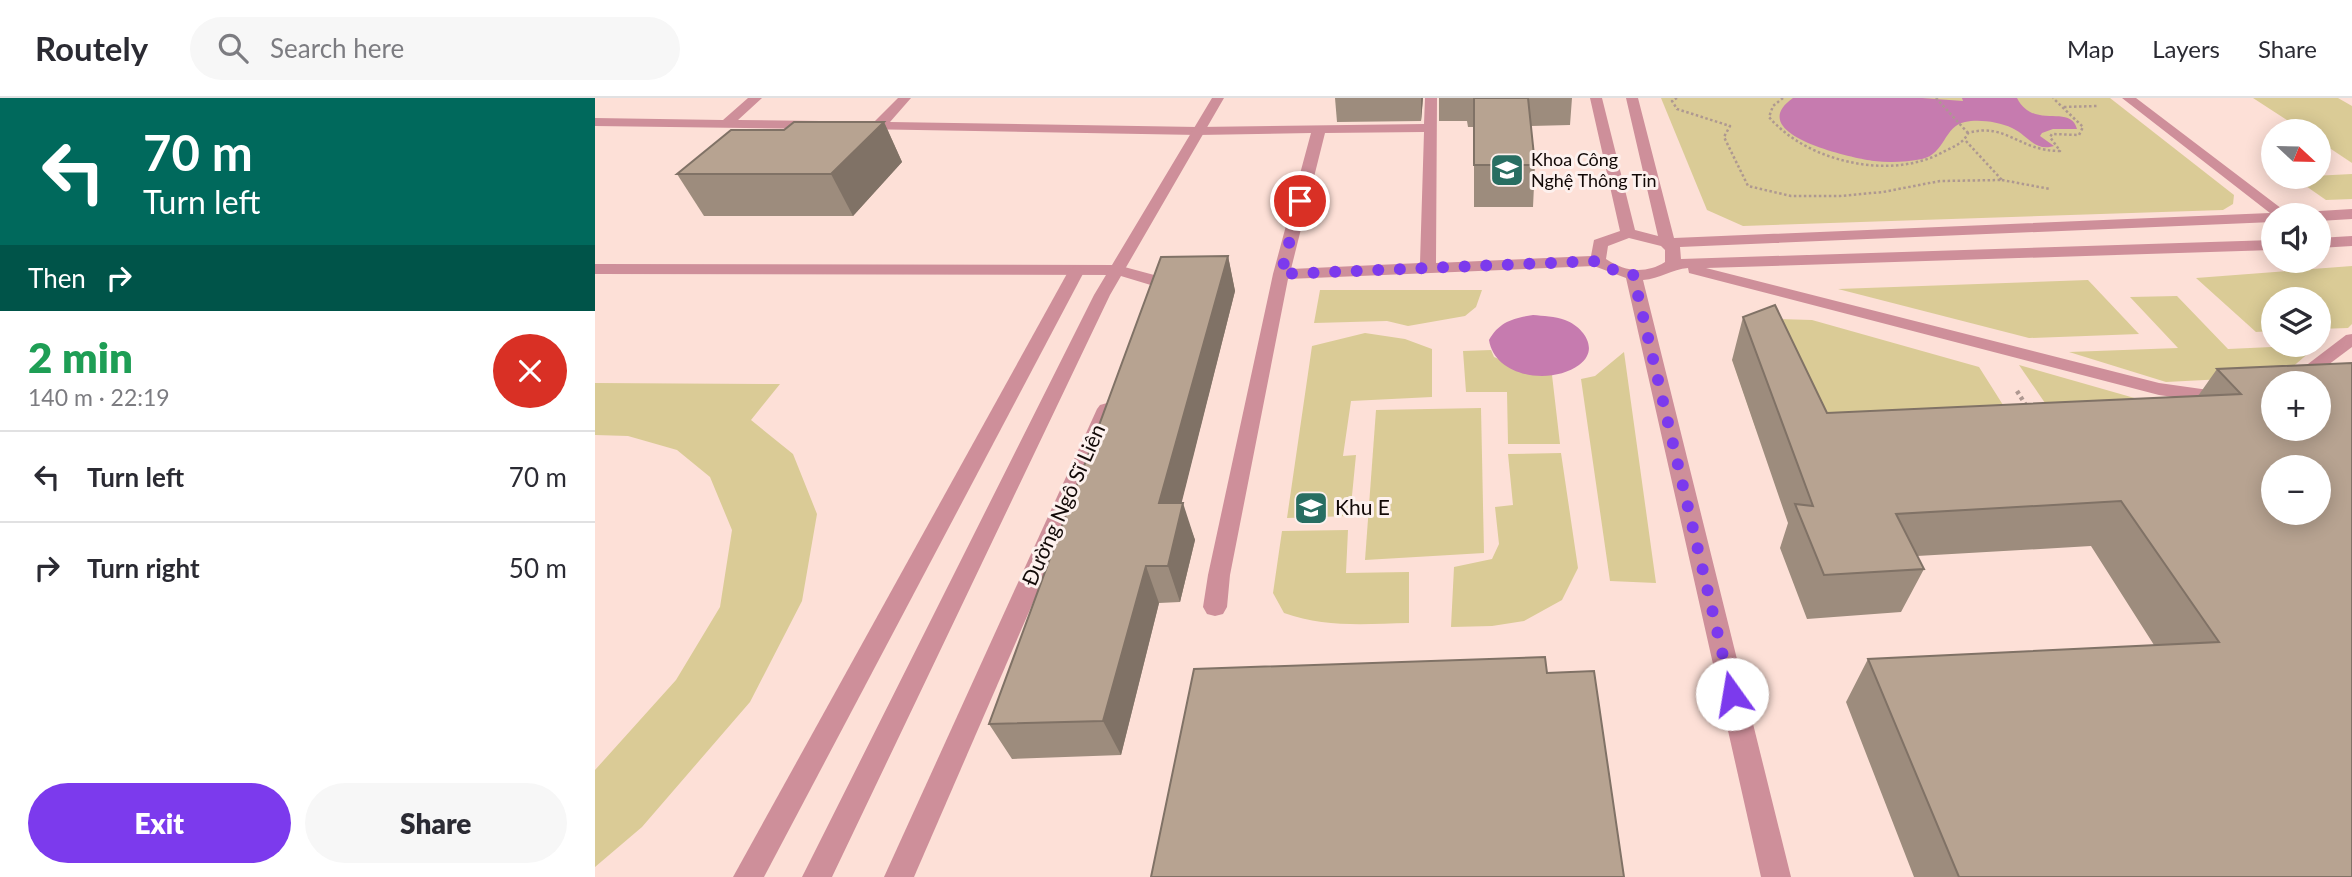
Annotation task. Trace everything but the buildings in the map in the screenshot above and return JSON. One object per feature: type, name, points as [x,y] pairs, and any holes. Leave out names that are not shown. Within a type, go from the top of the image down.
[{"type":"street","points":[[726,124],[756,98]]},
{"type":"street","points":[[879,125],[905,98]]},
{"type":"street","points":[[817,877],[1102,295],[1219,98]]},
{"type":"street","points":[[1428,268],[1431,98]]},
{"type":"street","points":[[1596,98],[1628,233]]},
{"type":"street","points":[[1632,98],[1667,243],[1673,249],[1673,264]]},
{"type":"street","points":[[2128,98],[2267,203]]},
{"type":"street","points":[[595,122],[1198,131],[1429,128]]},
{"type":"street","points":[[1215,607],[1219,575],[1281,274],[1319,129]]},
{"type":"street","points":[[2331,215],[2352,214]]},
{"type":"street","points":[[1598,261],[1600,243],[1628,233],[1667,243],[2261,218]]},
{"type":"street","points":[[2331,242],[2352,241]]},
{"type":"street","points":[[1281,274],[1598,261],[1606,268],[1633,274],[1658,273],[1673,264],[2261,244]]},
{"type":"street","points":[[1673,264],[2181,394],[2236,399],[2261,396]]},
{"type":"street","points":[[595,269],[1117,270],[1163,283],[1146,321]]},
{"type":"street","points":[[748,877],[1077,270]]},
{"type":"street","points":[[1633,274],[1776,877]]},
{"type":"street","points":[[2308,371],[2352,339]]},
{"type":"street","name":"Đường Ngô Sĩ Liên","points":[[899,877],[1118,384]]},
{"type":"path","points":[[1783,98],[1773,106],[1769,117],[1774,125],[1806,146],[1824,154],[1872,164],[1898,165],[1930,159],[1965,140],[1968,133]]},
{"type":"path","points":[[1936,98],[1968,133]]},
{"type":"path","points":[[1968,133],[1991,128],[2010,135],[2028,148],[2060,151],[2050,137],[2052,134],[2079,135],[2083,127],[2053,98]]},
{"type":"path","points":[[2063,107],[2099,106]]},
{"type":"path","points":[[1677,109],[1730,126],[1724,137],[1748,186],[1770,192],[1840,196],[1883,192],[1940,181],[2002,180],[2053,190]]},
{"type":"path","points":[[1965,140],[2002,180]]},
{"type":"path","points":[[1989,346],[2030,412]]},
{"type":"shaded area","points":[[1661,98],[2110,98],[2234,195],[2233,204],[2223,210],[1743,226],[1707,210]]},
{"type":"shaded area","points":[[1793,98],[1922,98],[1963,101],[1962,98],[2017,98],[2024,108],[2033,113],[2067,118],[2077,129],[2053,129],[2042,133],[2040,136],[2054,146],[2041,147],[2012,128],[1971,121],[1953,129],[1930,156],[1904,161],[1874,161],[1825,149],[1790,133],[1781,123],[1781,111]]},
{"type":"shaded area","points":[[2253,98],[2338,98],[2352,106],[2352,163],[2331,149],[2331,119],[2285,119]]},
{"type":"shaded area","points":[[2352,174],[2352,199],[2326,200],[2310,189],[2331,189],[2331,175]]},
{"type":"shaded area","points":[[2352,266],[2352,324],[2348,328],[2331,329],[2331,287],[2261,287],[2261,332],[2256,332],[2196,278],[2261,273],[2331,273],[2331,268]]},
{"type":"shaded area","points":[[2088,280],[2139,334],[2029,338],[1838,289]]},
{"type":"shaded area","points":[[1320,290],[1482,290],[1476,307],[1465,316],[1408,326],[1387,321],[1314,323]]},
{"type":"shaded area","points":[[2177,296],[2228,349],[2261,348],[2261,357],[2304,357],[2288,371],[2261,371],[2261,377],[2166,382],[2069,352],[2178,348],[2130,297]]},
{"type":"shaded area","points":[[1533,315],[1561,319],[1578,328],[1589,346],[1585,359],[1568,371],[1540,376],[1513,370],[1502,363],[1493,353],[1489,340],[1497,329],[1507,322]]},
{"type":"shaded area","points":[[1775,319],[1812,320],[1979,367],[2029,446],[1756,429],[1732,359],[1789,358]]},
{"type":"shaded area","points":[[1365,333],[1405,339],[1432,349],[1432,397],[1351,401],[1343,456],[1356,455],[1350,516],[1287,518],[1312,346]]},
{"type":"shaded area","points":[[1491,350],[1494,357],[1538,375],[1552,375],[1560,444],[1508,444],[1507,392],[1466,392],[1463,351]]},
{"type":"shaded area","points":[[1624,352],[1656,583],[1610,581],[1581,379],[1595,376]]},
{"type":"shaded area","points":[[2019,365],[2187,413],[2073,444]]},
{"type":"shaded area","points":[[595,383],[780,384],[751,420],[793,454],[817,514],[802,601],[750,702],[642,827],[595,867],[595,770],[676,680],[720,607],[732,530],[710,477],[677,450],[628,436],[595,435]]},
{"type":"shaded area","points":[[1481,408],[1484,553],[1365,560],[1376,410]]},
{"type":"shaded area","points":[[1561,453],[1578,568],[1562,600],[1524,621],[1492,626],[1451,627],[1454,567],[1492,559],[1499,544],[1495,507],[1513,505],[1508,454]]},
{"type":"shaded area","points":[[1348,530],[1346,573],[1409,572],[1409,623],[1330,623],[1284,613],[1273,593],[1282,531]]},
{"type":"place","name":"Khoa Công Nghệ Thông Tin","points":[[1507,170]]},
{"type":"place","name":"Khu E","points":[[1311,508]]},
{"type":"route","points":[[1300,201],[1281,274],[1598,261],[1606,268],[1633,274],[1732,694]]}]
